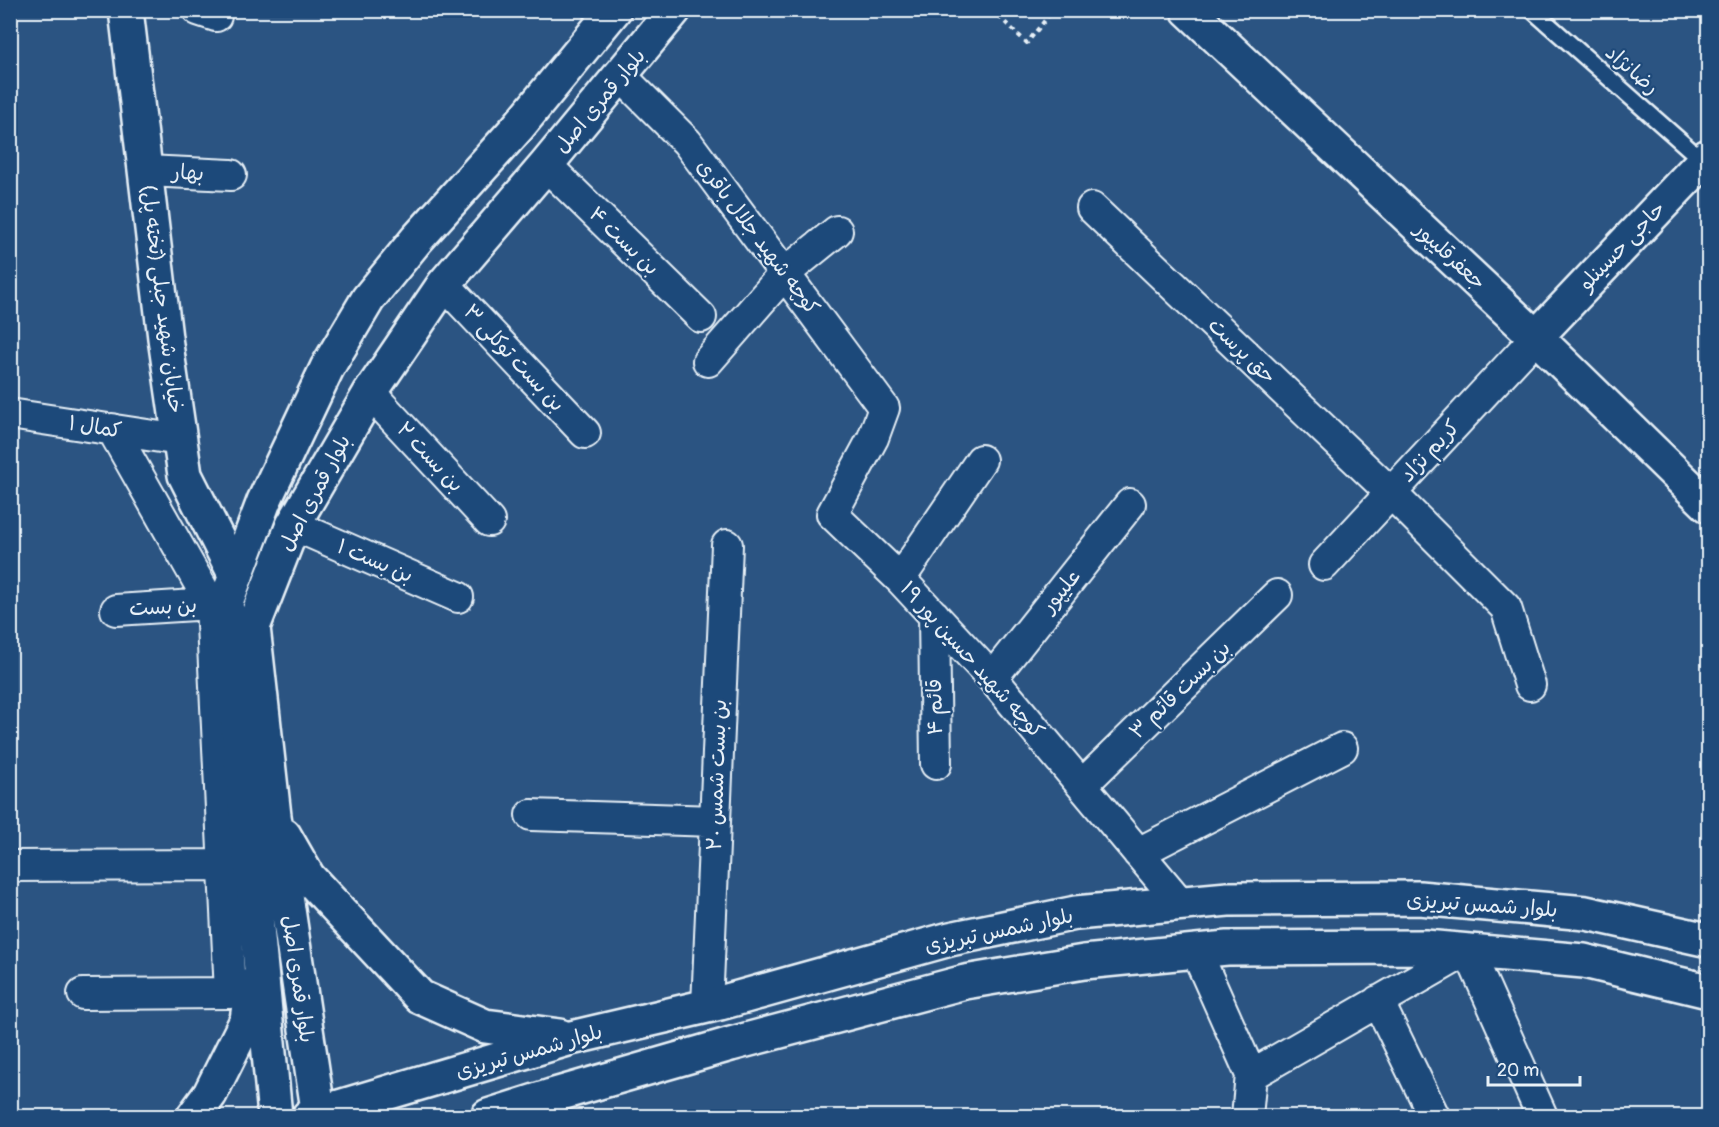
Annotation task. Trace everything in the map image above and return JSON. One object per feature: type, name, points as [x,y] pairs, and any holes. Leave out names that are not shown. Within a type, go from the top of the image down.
[{"type":"main road","name":"خیابان شهید جبلی (تخته پل)","points":[[126,10],[165,338],[185,475],[236,576]]},
{"type":"main road","name":"بلوار قمری اصل","points":[[275,1116],[226,602],[264,501],[327,368],[368,299],[417,239],[518,127],[614,10]]},
{"type":"main road","name":"بلوار قمری اصل","points":[[315,1115],[274,816],[253,627],[293,525],[370,393],[444,284],[674,10]]},
{"type":"main road","name":"جعفرقلیپور","points":[[1188,10],[1536,337],[1708,505]]},
{"type":"main road","name":"حاجی حسینلو","points":[[1536,337],[1707,161]]},
{"type":"main road","points":[[274,816],[308,877],[420,996],[485,1026],[571,1038]]},
{"type":"main road","name":"بلوار شمس تبریزی","points":[[315,1115],[571,1038],[707,1006],[950,939],[1076,914],[1228,899],[1419,898],[1586,913],[1708,940]]},
{"type":"main road","points":[[194,1116],[210,1094],[247,1020],[258,939]]},
{"type":"main road","name":"بلوار شمس تبریزی","points":[[488,1116],[719,1048],[965,982],[1084,962],[1227,948],[1425,947],[1584,961],[1708,991]]},
{"type":"street","name":"کوچه شهید جلال باقری","points":[[620,75],[687,142],[884,408]]},
{"type":"street","name":"بن بست ۴","points":[[546,165],[701,317]]},
{"type":"street","name":"بهار","points":[[146,171],[231,176]]},
{"type":"street","name":"حق پرست","points":[[1092,208],[1391,493],[1506,608],[1530,685]]},
{"type":"street","points":[[708,360],[785,273],[837,231]]},
{"type":"street","name":"بن بست توکلی ۳","points":[[444,284],[585,433]]},
{"type":"street","name":"کریم نژاد","points":[[1324,565],[1536,337]]},
{"type":"street","name":"بن بست ۲","points":[[370,393],[489,521]]},
{"type":"street","name":"کوچه شهید حسین پور ۱۹","points":[[884,408],[873,438],[832,514],[900,579],[992,678],[1181,904]]},
{"type":"street","name":"کمال ۱","points":[[10,414],[180,440]]},
{"type":"street","points":[[83,994],[230,993],[211,604],[112,429]]},
{"type":"street","points":[[900,579],[981,460]]},
{"type":"street","name":"علیپور","points":[[992,678],[1130,504]]},
{"type":"street","name":"بن بست ۱","points":[[293,525],[458,597]]},
{"type":"street","name":"بن بست شمس ۲۰","points":[[707,1006],[727,545]]},
{"type":"street","name":"بن بست قائم ۳","points":[[1082,785],[1278,595]]},
{"type":"street","name":"بن بست","points":[[116,610],[211,604]]},
{"type":"street","name":"قائم ۴","points":[[934,615],[936,764]]},
{"type":"street","points":[[1138,853],[1342,748]]},
{"type":"street","points":[[531,815],[715,821]]},
{"type":"street","points":[[10,866],[223,865]]},
{"type":"street","points":[[1196,951],[1251,1075],[1246,1116]]},
{"type":"street","points":[[1251,1075],[1468,951],[1542,1116]]},
{"type":"street","points":[[1378,1001],[1434,1116]]},
{"type":"lane","name":"رضانژاد","points":[[1532,10],[1707,161]]},
{"type":"path","points":[[992,10],[1027,43],[1053,10]]}]
